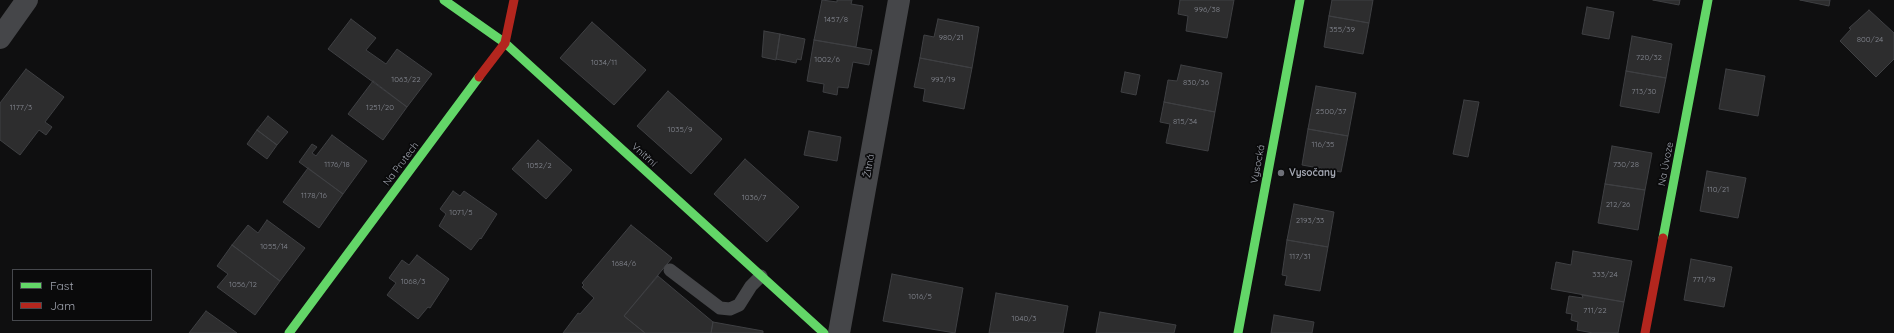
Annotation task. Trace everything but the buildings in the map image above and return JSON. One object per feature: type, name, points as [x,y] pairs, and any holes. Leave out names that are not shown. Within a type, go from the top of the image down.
[{"type":"street","points":[[0,38],[27,0]]},
{"type":"street","name":"Vnitřní","points":[[444,0],[504,42],[824,333]]},
{"type":"street","name":"Na Prutech","points":[[289,333],[504,42],[514,0]]},
{"type":"street","name":"Žitná","points":[[839,333],[899,0]]},
{"type":"street","name":"Vysocká","points":[[1238,333],[1300,0]]},
{"type":"street","name":"Na Úvoze","points":[[1645,333],[1708,0]]},
{"type":"lane","points":[[670,270],[720,308],[730,309],[739,305],[751,286],[761,276]]},
{"type":"traffic: fast","points":[[444,0],[505,43],[824,333]]},
{"type":"traffic: fast","points":[[1238,333],[1300,0]]},
{"type":"traffic: fast","points":[[1663,238],[1708,0]]},
{"type":"traffic: fast","points":[[289,333],[479,77]]},
{"type":"traffic: jam","points":[[479,77],[505,43],[514,0]]},
{"type":"traffic: jam","points":[[1645,333],[1663,238]]},
{"type":"place","name":"Vysočany","points":[[1281,173]]}]
